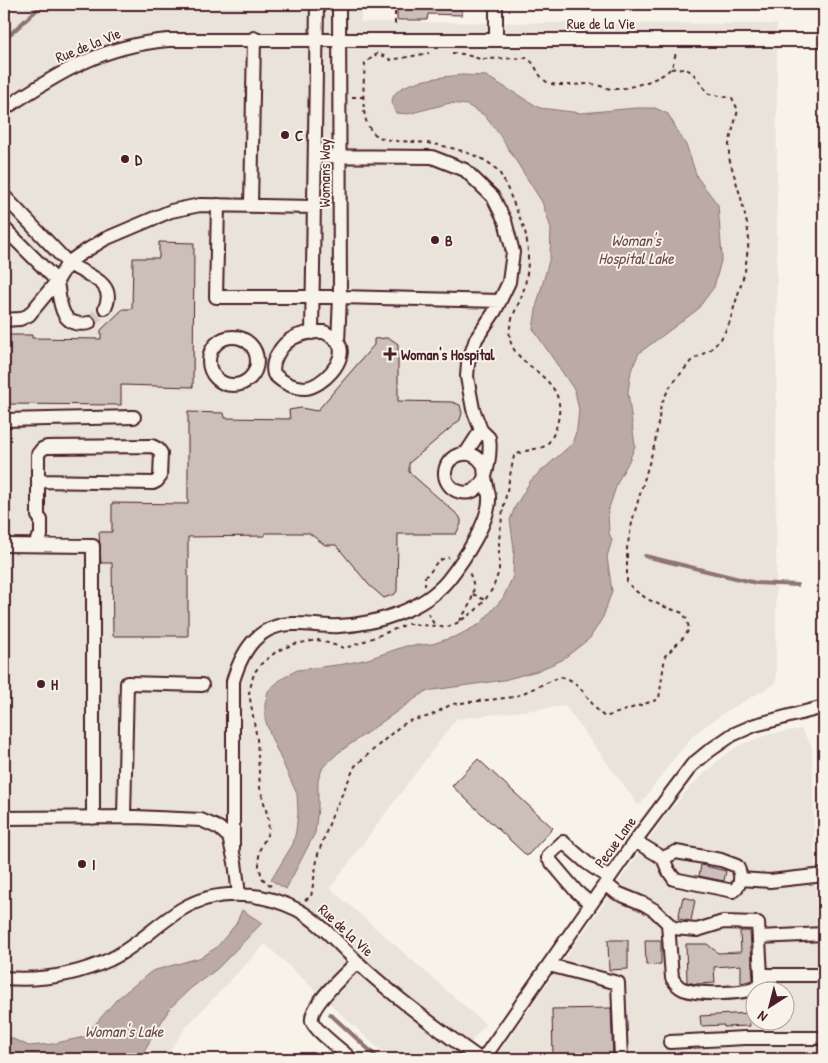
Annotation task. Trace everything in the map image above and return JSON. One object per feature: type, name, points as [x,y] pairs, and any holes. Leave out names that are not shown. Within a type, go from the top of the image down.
[{"type":"street","name":"Womans Way","points":[[312,333],[317,4]]},
{"type":"street","name":"Womans Way","points":[[338,4],[340,156],[340,297],[338,342]]},
{"type":"street","points":[[496,4],[496,39]]},
{"type":"street","name":"Rue de la Vie","points":[[4,109],[62,72],[85,60],[120,48],[168,40],[254,38],[824,40]]},
{"type":"street","points":[[251,206],[254,38]]},
{"type":"street","points":[[239,895],[233,848],[232,698],[233,681],[243,654],[252,641],[280,624],[337,627],[361,624],[388,617],[431,596],[446,582],[473,545],[485,518],[489,497],[484,476],[484,469],[478,458],[460,454],[449,461],[445,473],[449,485],[454,489],[466,493],[479,488],[484,476],[490,446],[489,438],[481,430],[472,409],[467,377],[468,363],[476,339],[509,282],[513,252],[505,221],[493,197],[465,170],[432,157],[315,156]]},
{"type":"street","points":[[4,196],[68,263],[80,272],[91,274],[99,280],[109,294],[105,308]]},
{"type":"street","points":[[4,320],[20,319],[29,315],[68,263],[105,239],[171,211],[200,205],[314,207]]},
{"type":"street","points":[[218,205],[216,297],[500,300]]},
{"type":"street","points":[[4,231],[57,280],[59,304],[63,313],[76,323],[89,323]]},
{"type":"street","points":[[31,255],[46,240]]},
{"type":"street","points":[[324,332],[338,342],[341,354],[324,379],[316,385],[307,388],[287,384],[274,374],[273,363],[279,351],[291,338],[301,334],[312,333],[324,332]]},
{"type":"street","points":[[4,420],[134,417]]},
{"type":"street","points":[[466,454],[481,430]]},
{"type":"street","points":[[37,542],[33,535],[33,520],[38,516],[38,481],[38,454],[42,449],[47,447],[152,446],[161,453],[160,477],[152,483],[38,481]]},
{"type":"street","points":[[4,545],[37,542],[92,546],[93,818]]},
{"type":"street","points":[[124,817],[127,683],[202,685]]},
{"type":"street","name":"Pecue Lane","points":[[481,1059],[636,841],[692,766],[732,735],[754,725],[824,707]]},
{"type":"street","points":[[4,818],[124,817],[201,820],[219,828],[229,837],[233,848]]},
{"type":"street","points":[[636,841],[663,858],[674,879],[733,892],[739,886],[741,874],[737,866],[721,860],[676,852],[663,858]]},
{"type":"street","points":[[591,904],[576,891],[548,858],[563,842],[608,881],[617,893],[644,904],[668,923],[673,928],[697,930],[722,922],[758,923],[761,985],[753,989],[716,993],[682,989],[672,978],[668,923]]},
{"type":"street","points":[[740,879],[770,881],[824,875]]},
{"type":"street","name":"Rue de la Vie","points":[[4,978],[42,979],[88,968],[128,950],[184,908],[207,899],[239,895],[271,899],[284,903],[308,916],[356,962],[409,1006],[481,1059]]},
{"type":"street","points":[[759,937],[824,934]]},
{"type":"street","points":[[352,1059],[312,1022],[313,1013],[318,1004],[356,962]]},
{"type":"street","points":[[549,965],[618,982],[621,1059]]},
{"type":"street","points":[[761,975],[824,975]]},
{"type":"street","points":[[670,1042],[745,1038],[824,1038]]},
{"type":"path","points":[[395,4],[395,26]]},
{"type":"path","points":[[671,69],[680,40]]},
{"type":"path","points":[[276,889],[268,885],[262,878],[259,866],[259,851],[268,833],[269,821],[260,788],[257,739],[249,693],[254,673],[261,664],[277,651],[307,640],[318,640],[344,648],[408,624],[447,627],[458,623],[475,611],[486,600],[499,571],[503,510],[514,456],[518,453],[543,446],[550,441],[559,414],[557,392],[513,350],[509,338],[509,325],[523,292],[528,248],[524,229],[501,174],[492,166],[477,158],[439,144],[380,138],[373,133],[366,122],[364,97],[365,63],[378,53],[391,60],[430,52]]},
{"type":"path","points":[[301,901],[311,897],[318,854],[332,816],[355,766],[398,727],[409,721],[430,716],[452,704],[514,697],[560,677],[566,677],[579,687],[604,718],[659,699],[665,656],[685,636],[689,629],[683,613],[661,607],[642,596],[627,582],[627,548],[633,518],[655,443],[661,405],[669,388],[691,361],[711,349],[721,339],[729,324],[745,271],[749,239],[741,198],[729,158],[728,144],[738,110],[736,103],[732,98],[709,94],[691,70],[682,67],[671,69],[635,87],[616,90],[596,84],[551,84],[538,74],[536,66],[527,58],[480,59],[463,54],[445,53]]},
{"type":"path","points":[[352,97],[364,97]]},
{"type":"path","points":[[473,594],[486,600]]},
{"type":"shaded area","name":"Woman's Hospital","points":[[22,4],[361,4],[361,22],[777,24],[776,683],[727,711],[694,734],[639,806],[565,706],[456,719],[330,888],[485,1024],[458,1059],[390,1059],[265,944],[186,1027],[164,1059],[4,1059],[4,21]]},
{"type":"shaded area","points":[[801,729],[812,746],[820,1059],[494,1059],[664,818],[687,790],[722,757],[740,745],[769,734]]},
{"type":"water","name":"Woman's Hospital Lake","points":[[462,75],[486,76],[540,108],[581,113],[655,108],[668,114],[687,147],[697,177],[718,205],[722,257],[714,287],[697,310],[639,353],[631,371],[628,392],[635,446],[618,481],[608,511],[609,533],[612,540],[607,557],[612,591],[603,617],[590,638],[562,660],[537,671],[504,680],[426,691],[338,753],[323,767],[318,780],[318,808],[315,833],[286,889],[271,880],[293,844],[298,813],[297,794],[271,737],[265,719],[265,704],[268,691],[280,680],[297,670],[344,664],[368,659],[406,646],[432,644],[457,636],[480,624],[503,598],[513,576],[514,548],[510,520],[515,507],[531,480],[572,444],[577,429],[579,410],[575,391],[533,329],[537,304],[550,257],[551,228],[542,202],[499,134],[484,115],[467,105],[450,103],[408,114],[396,113],[392,102],[395,94],[403,87],[428,79]]},
{"type":"water","name":"Woman's Lake","points":[[242,910],[262,923],[217,969],[191,988],[170,1008],[139,1059],[4,1059],[4,1035],[29,1046],[52,1044],[84,1037],[117,999],[152,971],[202,957],[217,947],[236,924]]},
{"type":"building","points":[[397,4],[462,4],[462,15],[428,14],[427,20],[397,20]]},
{"type":"building","points":[[159,242],[194,243],[193,387],[121,385],[121,405],[4,404],[4,335],[32,335],[32,338],[101,339],[101,330],[123,309],[132,309],[133,258],[159,258]]},
{"type":"building","points":[[386,338],[398,344],[398,401],[452,402],[460,405],[462,413],[460,420],[409,463],[409,472],[459,516],[461,524],[456,534],[398,534],[397,591],[395,594],[384,598],[369,585],[336,545],[325,545],[309,533],[265,533],[265,536],[188,537],[188,636],[113,636],[112,563],[101,563],[99,532],[112,532],[112,503],[188,504],[188,412],[224,413],[225,418],[290,419],[289,410],[301,408],[317,411],[374,345],[374,339]]},
{"type":"building","points":[[478,759],[553,828],[527,856],[452,786]]},
{"type":"building","points":[[701,865],[726,871],[724,881],[699,876]]},
{"type":"building","points":[[683,897],[695,900],[691,921],[678,919]]},
{"type":"building","points":[[740,931],[750,931],[753,980],[746,980],[746,982],[741,983],[741,965],[714,967],[715,983],[696,984],[687,982],[686,944],[707,944],[718,953],[741,952]]},
{"type":"building","points":[[608,940],[628,940],[628,969],[609,970]]},
{"type":"building","points":[[645,940],[661,940],[661,964],[646,965]]},
{"type":"building","points":[[611,1008],[613,1059],[553,1059],[552,1009]]},
{"type":"building","points":[[746,1013],[746,1026],[701,1026],[700,1016]]},
{"type":"waterway","points":[[4,40],[43,4]]},
{"type":"waterway","points":[[645,556],[756,583],[797,585]]},
{"type":"waterway","points":[[330,1014],[379,1059]]},
{"type":"tunnel","points":[[89,323],[105,308]]},
{"type":"place","name":"C","points":[[285,135]]},
{"type":"place","name":"D","points":[[125,159]]},
{"type":"place","name":"B","points":[[435,240]]},
{"type":"place","name":"Woman's Hospital","points":[[390,354]]},
{"type":"place","name":"H","points":[[41,684]]},
{"type":"place","name":"I","points":[[82,864]]}]
